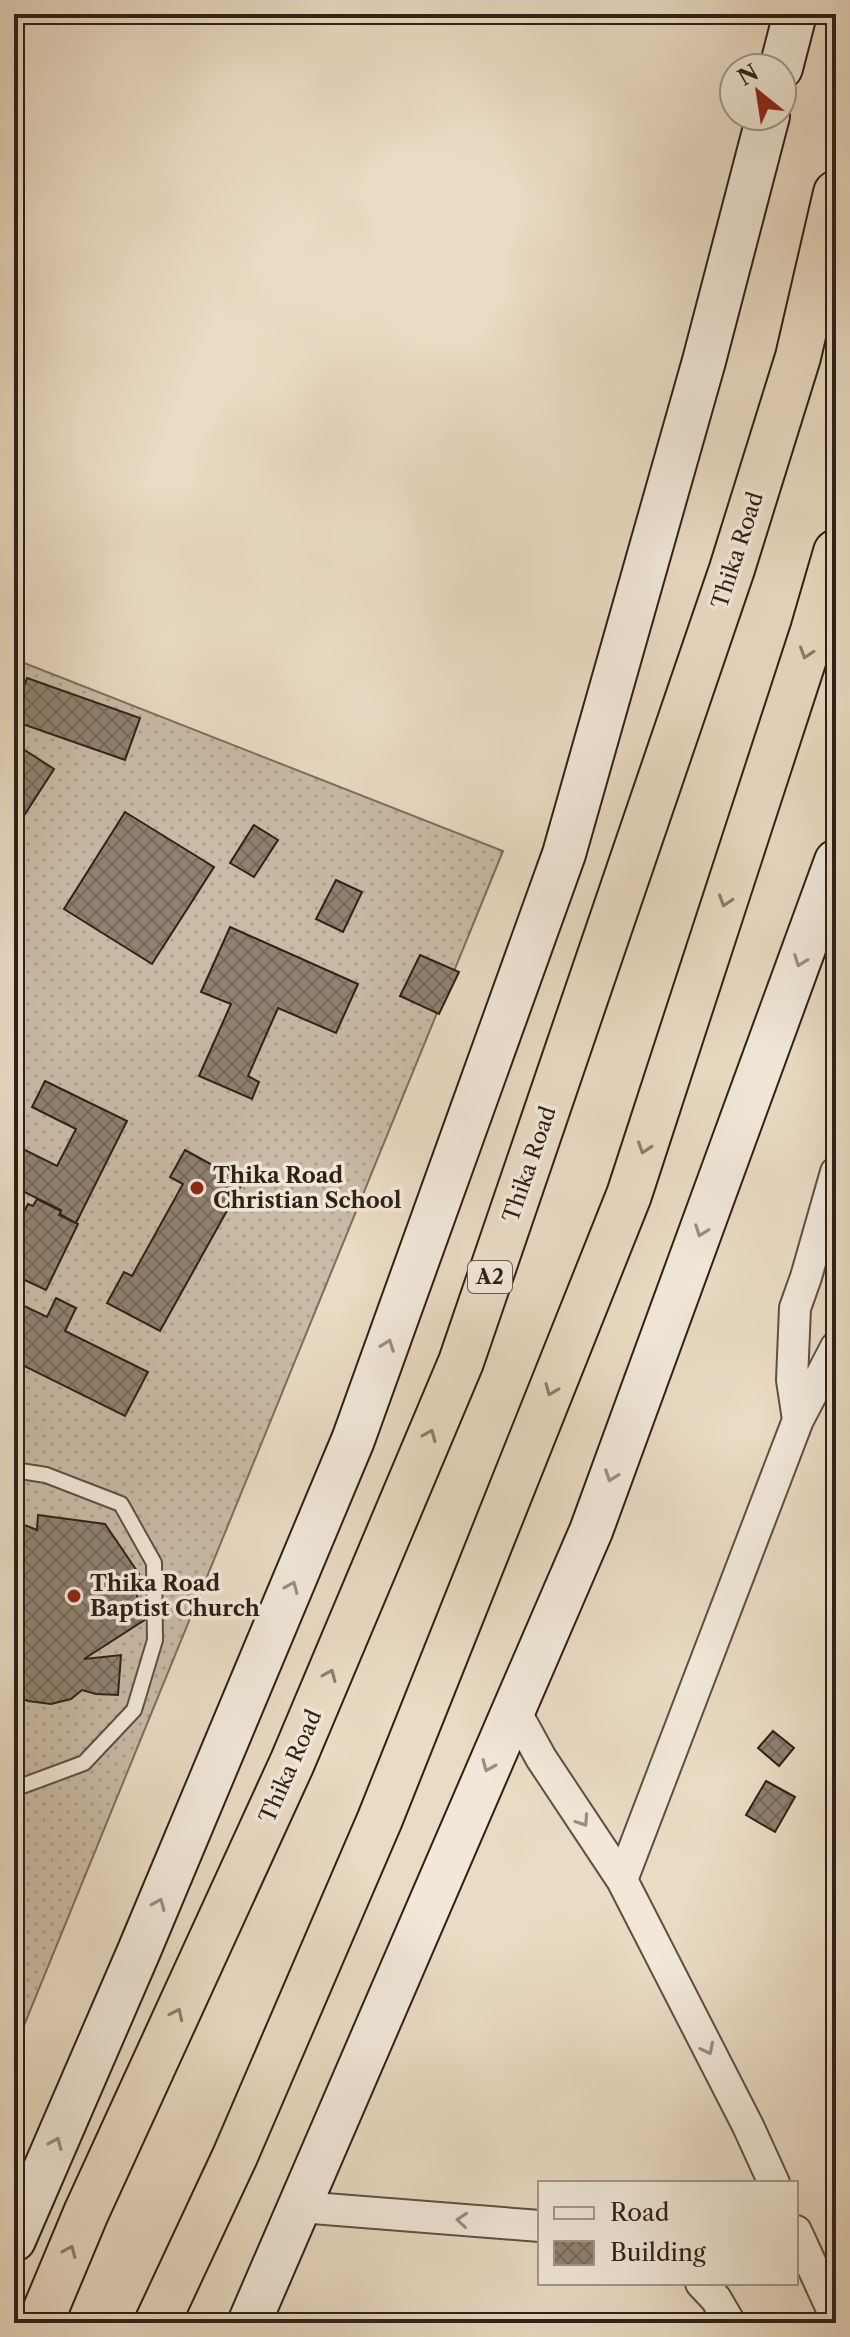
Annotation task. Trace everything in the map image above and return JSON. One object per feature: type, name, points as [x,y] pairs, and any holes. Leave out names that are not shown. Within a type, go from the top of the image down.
[{"type":"highway","name":"Thika Road","points":[[40,2323],[86,2213],[292,1763],[461,1362],[732,569],[798,357],[836,193]]},
{"type":"highway","points":[[157,2323],[235,2156],[380,1819],[629,1195],[836,552]]},
{"type":"main road","points":[[785,52],[795,14]]},
{"type":"main road","points":[[14,2240],[353,1440],[564,854],[704,361],[764,132]]},
{"type":"main road","points":[[249,2323],[591,1531],[836,861]]},
{"type":"street","points":[[798,1420],[792,1380],[795,1308],[836,1172]]},
{"type":"street","points":[[622,1880],[798,1420],[836,1347]]},
{"type":"street","points":[[513,1707],[541,1758],[622,1880],[773,2181]]},
{"type":"street","points":[[300,2207],[538,2226]]},
{"type":"street","points":[[798,2235],[836,2318]]},
{"type":"street","points":[[703,2285],[716,2299],[730,2323]]},
{"type":"lane","points":[[14,1470],[46,1475],[121,1504],[154,1563],[155,1640],[134,1710],[84,1763],[14,1789]]},
{"type":"shaded area","name":"Thika Road Christian School","points":[[14,659],[503,851],[14,2050]]},
{"type":"building","points":[[27,678],[140,718],[125,760],[14,721]]},
{"type":"building","points":[[20,747],[54,769],[14,831],[14,756]]},
{"type":"building","points":[[125,812],[214,867],[152,964],[64,909]]},
{"type":"building","points":[[254,825],[278,840],[254,877],[230,863]]},
{"type":"building","points":[[336,880],[362,892],[343,932],[316,919]]},
{"type":"building","points":[[230,927],[358,984],[336,1033],[278,1008],[248,1076],[259,1082],[252,1099],[199,1076],[231,1004],[201,992]]},
{"type":"building","points":[[420,955],[459,972],[439,1014],[400,996]]},
{"type":"building","points":[[45,1081],[127,1121],[76,1223],[60,1214],[61,1210],[14,1187],[15,1145],[57,1166],[76,1129],[32,1107]]},
{"type":"building","points":[[185,1150],[243,1182],[160,1331],[107,1303],[124,1272],[132,1276],[183,1184],[170,1177]]},
{"type":"building","points":[[37,1199],[78,1224],[46,1290],[14,1275],[14,1232],[28,1204],[33,1206]]},
{"type":"building","points":[[56,1298],[76,1308],[65,1331],[148,1372],[125,1416],[14,1361],[14,1301],[47,1317]]},
{"type":"building","points":[[38,1515],[105,1524],[139,1574],[136,1593],[146,1619],[84,1659],[121,1655],[118,1695],[82,1690],[71,1699],[51,1704],[28,1701],[14,1695],[14,1524],[17,1522],[37,1530]]},
{"type":"building","points":[[773,1731],[794,1748],[779,1766],[758,1748]]},
{"type":"building","points":[[766,1781],[795,1797],[775,1832],[746,1815]]},
{"type":"place","name":"Thika Road Christian School","points":[[197,1188]]},
{"type":"place","name":"Thika Road Baptist Church","points":[[74,1596]]}]
